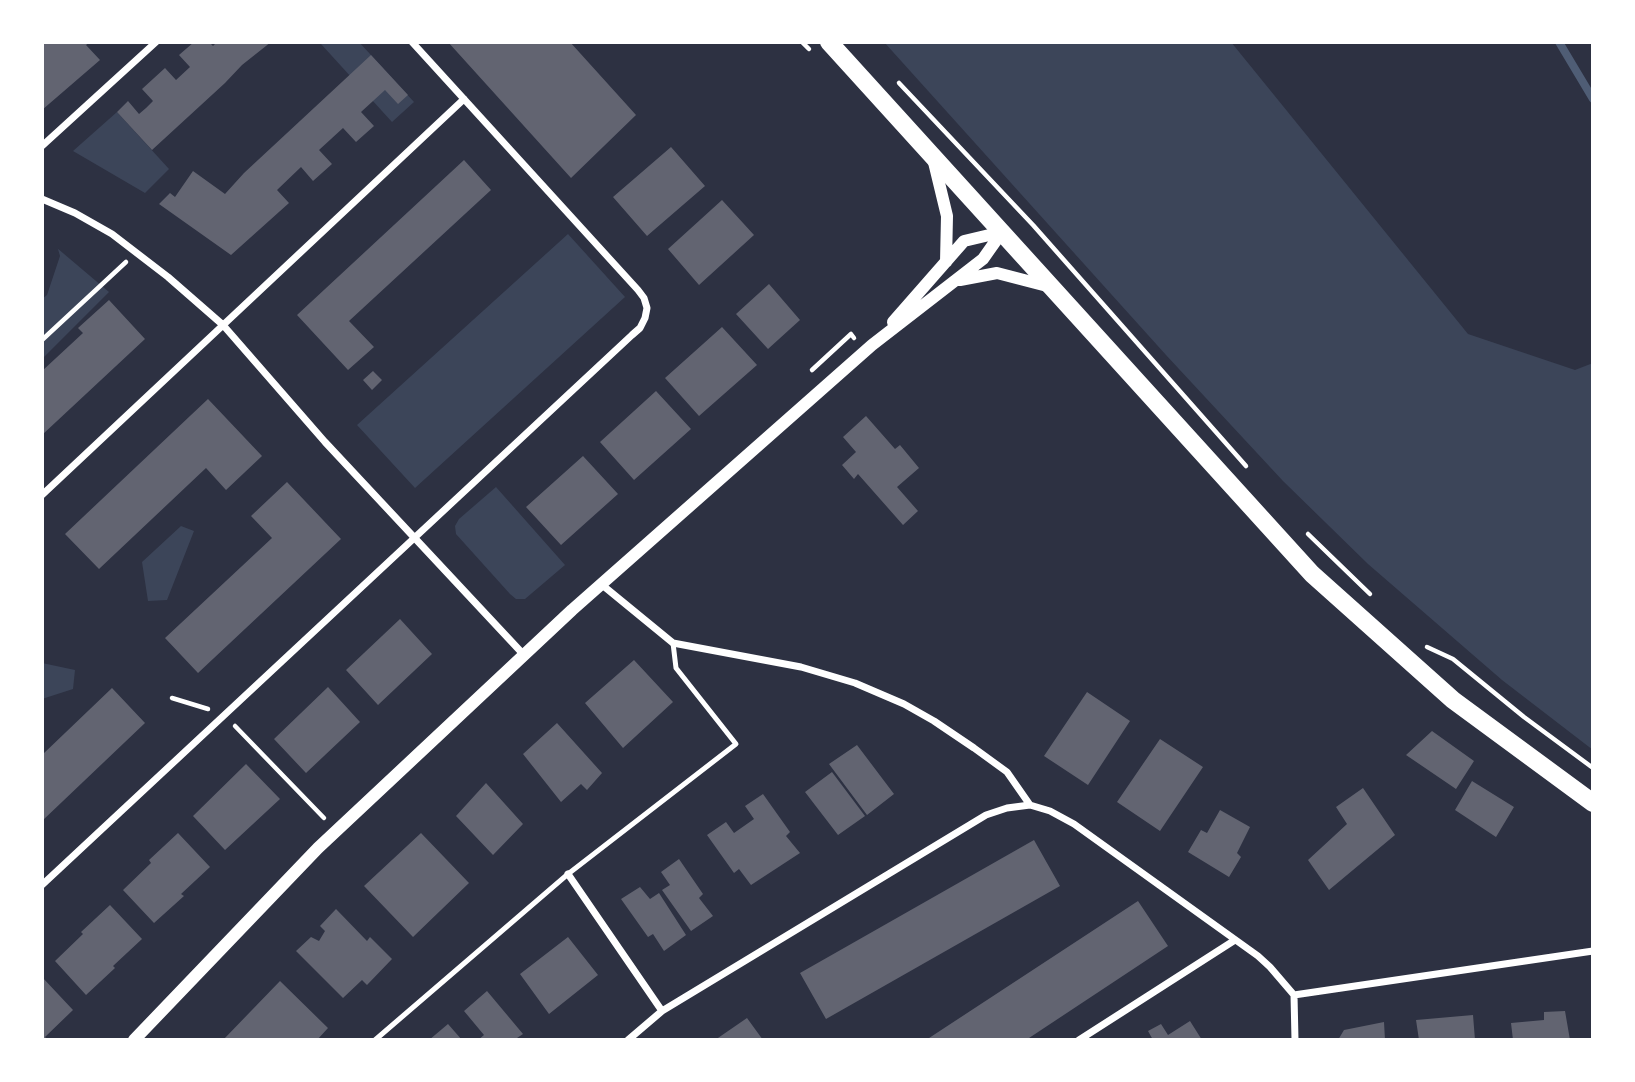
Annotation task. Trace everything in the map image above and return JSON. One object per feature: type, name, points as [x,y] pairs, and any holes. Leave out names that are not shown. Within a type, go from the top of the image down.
[{"type":"main road","points":[[829,42],[1312,574],[1453,700],[1593,803]]},
{"type":"street","points":[[42,146],[156,42]]},
{"type":"street","points":[[42,885],[640,328],[645,318],[647,308],[638,290],[412,42]]},
{"type":"street","points":[[42,495],[464,99]]},
{"type":"street","points":[[932,155],[947,216],[946,262]]},
{"type":"street","points":[[42,199],[112,234],[223,325],[325,442],[524,655]]},
{"type":"street","points":[[872,345],[964,241],[1002,232]]},
{"type":"street","points":[[134,1040],[318,848],[524,655],[872,345],[983,259],[1002,232]]},
{"type":"street","points":[[956,280],[997,273],[1052,287]]},
{"type":"street","points":[[601,584],[673,643],[801,667],[855,683],[904,704],[964,741],[1007,772],[1030,806]]},
{"type":"street","points":[[628,1040],[662,1011],[986,815],[1007,808],[1030,806],[1050,811],[1074,824],[1258,956],[1294,995],[1295,1040]]},
{"type":"street","points":[[568,874],[662,1011]]},
{"type":"street","points":[[1079,1040],[1235,940]]},
{"type":"street","points":[[1294,995],[1593,951]]},
{"type":"street","points":[[638,1032],[643,1040]]},
{"type":"lane","points":[[375,1040],[568,874],[736,744],[676,668],[673,643]]},
{"type":"path","points":[[891,75],[1033,225],[1248,468]]},
{"type":"path","points":[[42,340],[136,252]]},
{"type":"path","points":[[1301,527],[1376,600]]},
{"type":"path","points":[[1424,646],[1453,659],[1524,717],[1593,768]]},
{"type":"path","points":[[172,698],[225,715],[324,819]]},
{"type":"shaded area","points":[[359,42],[414,102],[392,122],[321,44]]},
{"type":"shaded area","points":[[884,42],[1231,42],[1468,334],[1575,370],[1593,363],[1593,750],[1502,680],[1368,564],[1283,481]]},
{"type":"shaded area","points":[[117,112],[169,169],[145,193],[73,151]]},
{"type":"shaded area","points":[[568,234],[625,297],[415,488],[357,425]]},
{"type":"shaded area","points":[[57,248],[109,292],[42,359],[42,299],[47,295],[60,256]]},
{"type":"shaded area","points":[[496,487],[565,565],[525,599],[516,599],[510,594],[456,534],[455,526],[459,519]]},
{"type":"shaded area","points":[[181,526],[194,531],[167,600],[148,601],[142,562]]},
{"type":"shaded area","points":[[42,663],[75,670],[73,689],[42,699]]},
{"type":"building","points":[[90,42],[86,45],[100,60],[42,110],[42,44]]},
{"type":"building","points":[[194,42],[209,42],[213,46],[217,42],[271,42],[242,65],[152,150],[117,112],[128,101],[139,114],[146,108],[153,101],[142,89],[165,68],[176,80],[190,67],[179,55]]},
{"type":"building","points":[[448,42],[570,42],[636,115],[571,178]]},
{"type":"building","points":[[371,55],[408,95],[398,104],[385,90],[361,112],[374,126],[356,142],[343,128],[319,150],[332,164],[313,181],[301,167],[277,190],[289,203],[231,255],[159,204],[170,193],[175,197],[193,171],[225,194],[244,173]]},
{"type":"building","points":[[671,147],[705,186],[647,236],[613,197]]},
{"type":"building","points":[[464,160],[491,190],[349,321],[374,347],[348,370],[297,315]]},
{"type":"building","points":[[722,200],[754,235],[699,285],[668,249]]},
{"type":"building","points":[[769,284],[800,320],[768,349],[736,314]]},
{"type":"building","points":[[109,300],[145,339],[42,435],[42,371],[83,333],[78,328]]},
{"type":"building","points":[[722,327],[757,365],[699,416],[665,378]]},
{"type":"building","points":[[373,371],[382,380],[372,390],[363,380]]},
{"type":"building","points":[[656,391],[691,429],[634,480],[600,442]]},
{"type":"building","points":[[208,399],[262,456],[226,490],[206,468],[99,569],[65,534]]},
{"type":"building","points":[[866,416],[895,449],[900,445],[919,468],[897,487],[918,511],[903,525],[858,474],[854,479],[842,465],[856,452],[843,437]]},
{"type":"building","points":[[583,456],[618,494],[561,545],[526,507]]},
{"type":"building","points":[[287,482],[341,539],[198,673],[165,638],[272,538],[251,516]]},
{"type":"building","points":[[400,619],[432,654],[378,705],[346,670]]},
{"type":"building","points":[[634,660],[673,702],[623,748],[585,703]]},
{"type":"building","points":[[328,687],[360,722],[306,773],[274,739]]},
{"type":"building","points":[[112,688],[145,723],[42,821],[42,755]]},
{"type":"building","points":[[1087,692],[1130,721],[1088,785],[1044,756]]},
{"type":"building","points":[[557,723],[602,773],[587,790],[581,784],[561,802],[523,754]]},
{"type":"building","points":[[1432,731],[1474,761],[1456,789],[1406,755]]},
{"type":"building","points":[[1160,739],[1203,767],[1160,831],[1117,802]]},
{"type":"building","points":[[857,745],[894,794],[867,815],[829,764]]},
{"type":"building","points":[[246,764],[280,799],[225,850],[193,816]]},
{"type":"building","points":[[832,772],[865,816],[838,835],[805,792]]},
{"type":"building","points":[[1472,781],[1514,807],[1496,837],[1455,810]]},
{"type":"building","points":[[486,783],[523,824],[493,855],[456,816]]},
{"type":"building","points":[[1363,788],[1395,835],[1329,890],[1308,860],[1347,824],[1336,807]]},
{"type":"building","points":[[763,794],[790,832],[786,836],[800,853],[751,885],[739,869],[734,873],[707,835],[726,822],[734,833],[754,819],[745,806]]},
{"type":"building","points":[[1220,810],[1250,827],[1237,853],[1241,857],[1229,877],[1188,852],[1201,830],[1207,833]]},
{"type":"building","points":[[178,833],[210,867],[181,894],[184,896],[154,923],[123,890],[151,863],[149,860]]},
{"type":"building","points":[[421,833],[469,883],[413,937],[364,886]]},
{"type":"building","points":[[1034,840],[1060,886],[826,1019],[800,973]]},
{"type":"building","points":[[679,859],[703,894],[699,898],[713,916],[691,931],[662,890],[670,885],[661,872]]},
{"type":"building","points":[[640,887],[650,899],[659,893],[686,935],[664,951],[653,934],[648,937],[621,899]]},
{"type":"building","points":[[1138,901],[1168,946],[1026,1040],[926,1040]]},
{"type":"building","points":[[110,905],[142,939],[86,995],[55,961]]},
{"type":"building","points":[[336,909],[367,941],[370,937],[392,959],[367,985],[362,980],[343,998],[296,951],[311,937],[319,941],[325,931],[320,926]]},
{"type":"building","points":[[568,937],[598,975],[549,1014],[520,974]]},
{"type":"building","points":[[42,977],[73,1010],[45,1037],[48,1040],[42,1040]]},
{"type":"building","points":[[280,981],[328,1028],[317,1040],[223,1040]]},
{"type":"building","points":[[487,991],[523,1034],[514,1040],[478,1040],[484,1035],[464,1011]]},
{"type":"building","points":[[1565,1011],[1570,1040],[1513,1040],[1511,1023],[1544,1020],[1544,1012]]},
{"type":"building","points":[[1473,1015],[1475,1040],[1419,1040],[1416,1020]]},
{"type":"building","points":[[747,1018],[763,1040],[715,1040]]},
{"type":"building","points":[[1190,1021],[1202,1040],[1153,1040],[1148,1031],[1161,1024],[1168,1035]]},
{"type":"building","points":[[1384,1022],[1385,1040],[1338,1040],[1344,1030]]},
{"type":"building","points":[[448,1024],[462,1040],[429,1040]]},
{"type":"waterway","points":[[1559,42],[1593,99]]}]
